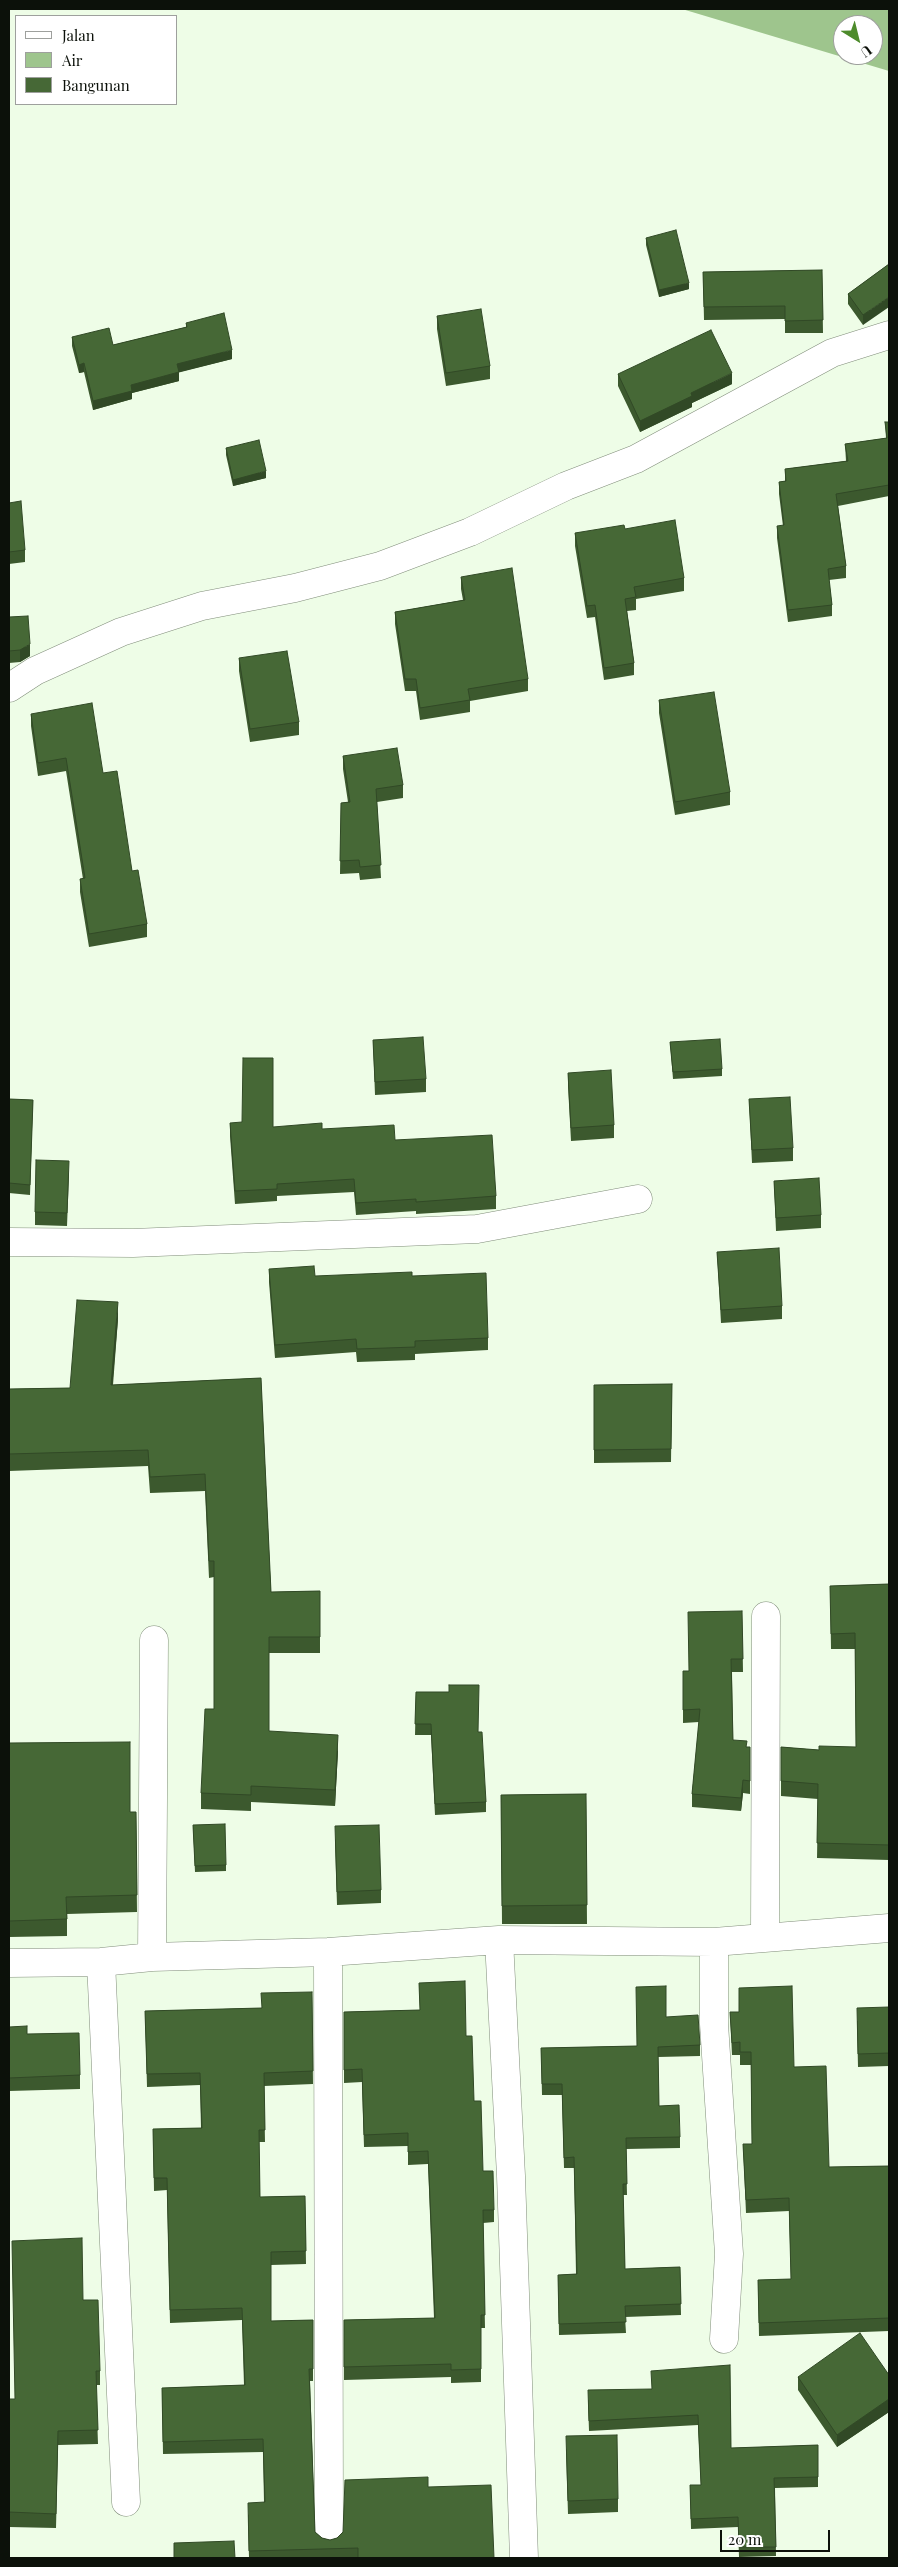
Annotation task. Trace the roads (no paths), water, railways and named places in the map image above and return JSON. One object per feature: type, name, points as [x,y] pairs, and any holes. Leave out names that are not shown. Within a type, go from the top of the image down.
[{"type":"street","points":[[9,688],[35,671],[121,632],[202,606],[295,588],[380,566],[470,532],[566,486],[636,459],[832,353],[889,335]]},
{"type":"street","points":[[9,1242],[133,1243],[477,1228],[638,1199]]},
{"type":"street","points":[[764,1937],[766,1616]]},
{"type":"street","points":[[152,1957],[154,1640]]},
{"type":"street","points":[[9,1963],[101,1962],[152,1957],[328,1952],[499,1940],[714,1942],[889,1928]]},
{"type":"street","points":[[499,1940],[511,2176],[524,2558]]},
{"type":"street","points":[[714,1942],[714,2024],[729,2254],[724,2339]]},
{"type":"street","points":[[328,1952],[329,2538]]},
{"type":"street","points":[[101,1962],[126,2502]]},
{"type":"water","points":[[682,9],[889,9],[889,71],[869,65],[883,65],[883,15],[833,15],[833,54]]}]
